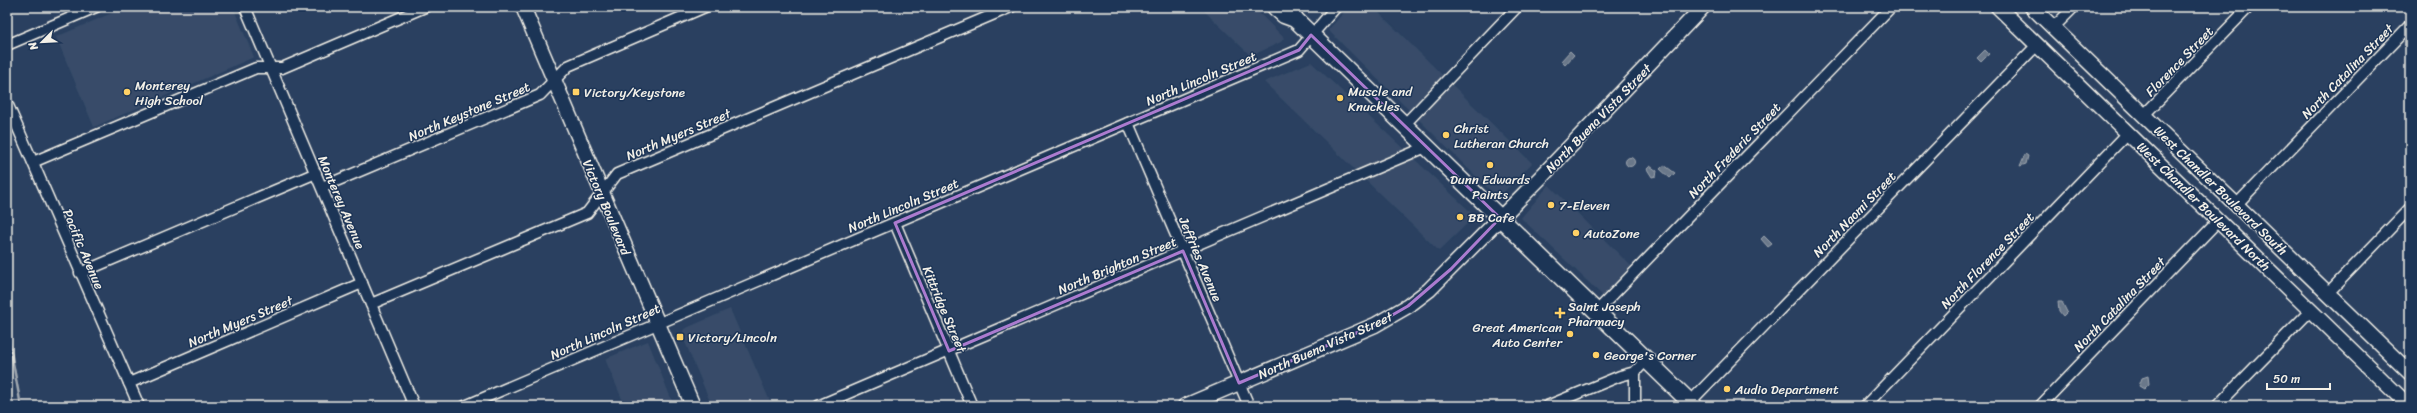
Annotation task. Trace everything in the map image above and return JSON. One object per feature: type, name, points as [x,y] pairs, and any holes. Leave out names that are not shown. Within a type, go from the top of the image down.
[{"type":"main road","name":"Victory Boulevard","points":[[523,7],[693,406]]},
{"type":"main road","points":[[1275,7],[1284,15],[1292,13],[1311,35],[1597,311],[1641,366],[1692,404]]},
{"type":"main road","name":"North Buena Vista Street","points":[[1185,406],[1375,325],[1408,306],[1452,268],[1703,7]]},
{"type":"main road","name":"West Chandler Boulevard North","points":[[1998,7],[2311,310],[2403,404]]},
{"type":"main road","name":"West Chandler Boulevard South","points":[[2032,7],[2410,373]]},
{"type":"street","points":[[7,45],[96,7]]},
{"type":"street","name":"Monterey Avenue","points":[[245,7],[414,406]]},
{"type":"street","points":[[33,162],[256,68],[285,66],[425,7]]},
{"type":"street","name":"North Keystone Street","points":[[322,187],[540,95],[568,66],[705,7]]},
{"type":"street","name":"North Myers Street","points":[[371,304],[586,213],[617,174],[1011,7]]},
{"type":"street","name":"North Lincoln Street","points":[[465,406],[657,322],[895,223],[1299,50],[1336,7]]},
{"type":"street","points":[[1404,125],[1517,7]]},
{"type":"street","name":"North Frederic Street","points":[[1597,311],[1891,7]]},
{"type":"street","points":[[2053,28],[2074,7]]},
{"type":"street","name":"Florence Street","points":[[2144,115],[2249,7]]},
{"type":"street","name":"North Catalina Street","points":[[2236,204],[2410,25]]},
{"type":"street","name":"North Naomi Street","points":[[1692,404],[2036,45]]},
{"type":"street","name":"Pacific Avenue","points":[[7,103],[138,406]]},
{"type":"street","name":"Jeffries Avenue","points":[[1128,123],[1249,406]]},
{"type":"street","name":"North Florence Street","points":[[1865,406],[2128,133]]},
{"type":"street","name":"North Brighton Street","points":[[818,406],[1426,147]]},
{"type":"street","points":[[80,272],[316,173]]},
{"type":"street","points":[[2328,293],[2410,208]]},
{"type":"street","name":"North Catalina Street","points":[[2040,406],[2218,221]]},
{"type":"street","name":"Kittridge Street","points":[[895,223],[972,406]]},
{"type":"street","name":"North Myers Street","points":[[129,383],[362,283]]},
{"type":"street","points":[[2217,406],[2311,310]]},
{"type":"street","points":[[1547,406],[1641,366]]},
{"type":"street","points":[[1635,406],[1641,366]]},
{"type":"highlighted area","points":[[1311,35],[1500,218],[1451,269],[1408,306],[1375,325],[1239,383],[1183,251],[949,351],[895,223],[1299,50]]},
{"type":"shaded area","name":"Monterey High School","points":[[126,7],[233,7],[254,57],[94,127],[56,37]]},
{"type":"shaded area","points":[[1200,7],[1253,7],[1284,38],[1281,42],[1251,56]]},
{"type":"shaded area","points":[[1349,7],[1373,7],[1532,163],[1498,198],[1328,30]]},
{"type":"shaded area","points":[[1985,50],[1989,54],[1981,62],[1977,58]]},
{"type":"shaded area","points":[[1570,51],[1574,55],[1565,65],[1561,61]]},
{"type":"shaded area","points":[[1311,62],[1475,216],[1439,251],[1264,82]]},
{"type":"shaded area","points":[[2025,154],[2028,156],[2026,164],[2020,166]]},
{"type":"shaded area","points":[[1628,158],[1632,158],[1634,162],[1632,166],[1628,166],[1626,164],[1626,160]]},
{"type":"shaded area","points":[[1664,165],[1675,173],[1670,178],[1660,169]]},
{"type":"shaded area","points":[[1650,166],[1657,171],[1656,176],[1652,177],[1647,169]]},
{"type":"shaded area","points":[[1549,185],[1631,266],[1603,296],[1521,218]]},
{"type":"shaded area","points":[[1764,236],[1772,244],[1768,247],[1761,239]]},
{"type":"shaded area","points":[[2058,302],[2062,302],[2067,312],[2063,316],[2059,311]]},
{"type":"shaded area","points":[[730,309],[772,406],[712,406],[682,335],[684,329]]},
{"type":"shaded area","points":[[648,341],[674,406],[625,406],[605,359]]},
{"type":"shaded area","points":[[2148,376],[2149,384],[2144,389],[2139,386],[2142,378]]},
{"type":"waterway","points":[[7,330],[21,406]]},
{"type":"place","name":"Monterey High School","points":[[127,92]]},
{"type":"place","name":"Victory/Keystone","points":[[576,92]]},
{"type":"place","name":"Muscle and Knuckles","points":[[1340,98]]},
{"type":"place","name":"Christ Lutheran Church","points":[[1446,135]]},
{"type":"place","name":"Dunn Edwards Paints","points":[[1490,165]]},
{"type":"place","name":"7-Eleven","points":[[1551,205]]},
{"type":"place","name":"BB Cafe","points":[[1460,217]]},
{"type":"place","name":"AutoZone","points":[[1576,233]]},
{"type":"place","name":"Saint Joseph Pharmacy","points":[[1560,313]]},
{"type":"place","name":"Great American Auto Center","points":[[1570,334]]},
{"type":"place","name":"Victory/Lincoln","points":[[680,337]]},
{"type":"place","name":"George's Corner","points":[[1596,355]]},
{"type":"place","name":"Audio Department","points":[[1727,389]]}]
